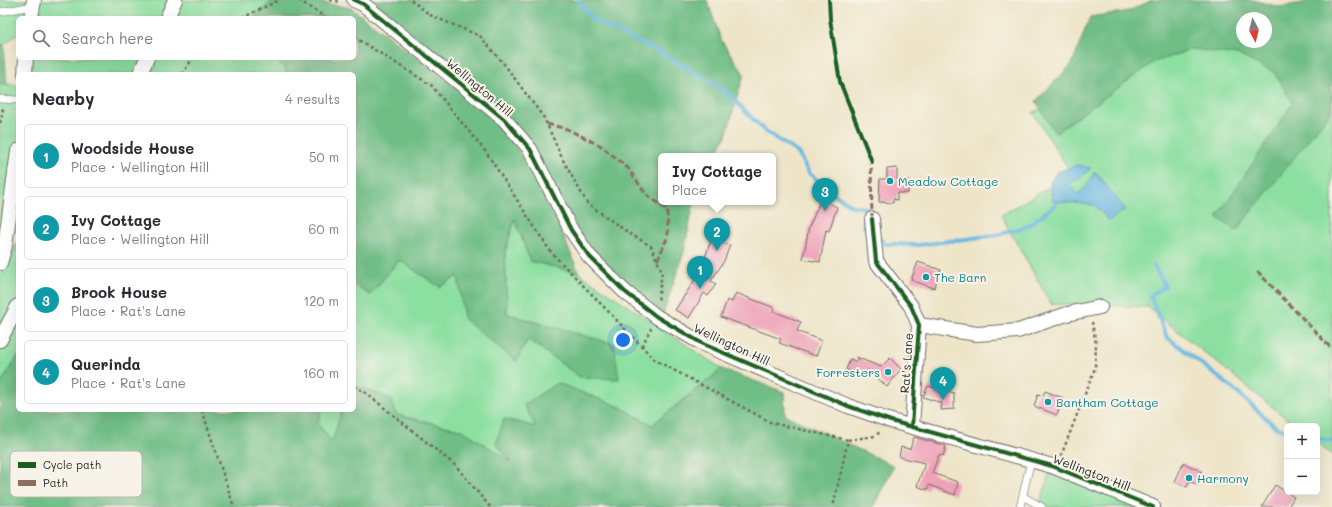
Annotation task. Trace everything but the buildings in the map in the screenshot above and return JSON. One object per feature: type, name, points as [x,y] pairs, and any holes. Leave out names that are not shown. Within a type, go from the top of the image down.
[{"type":"street","points":[[168,16],[175,0]]},
{"type":"street","name":"Wellington Hill","points":[[354,0],[363,4],[504,119],[530,149],[571,230],[590,256],[624,291],[657,317],[704,344],[752,363],[805,388],[891,421],[1057,468],[1153,507]]},
{"type":"street","points":[[25,72],[26,60]]},
{"type":"street","points":[[141,72],[146,60]]},
{"type":"street","points":[[0,263],[5,246],[16,166]]},
{"type":"street","name":"Rat's Lane","points":[[872,218],[876,261],[911,306],[919,325],[912,426]]},
{"type":"street","points":[[919,325],[977,334],[1018,331],[1068,314],[1094,308]]},
{"type":"street","points":[[0,340],[16,310]]},
{"type":"lane","points":[[0,12],[32,8]]},
{"type":"lane","points":[[0,99],[16,100]]},
{"type":"lane","points":[[1020,507],[1024,497],[1031,460]]},
{"type":"lane","points":[[1024,497],[1042,507]]},
{"type":"path","points":[[246,16],[279,0]]},
{"type":"path","points":[[299,0],[323,16]]},
{"type":"path","points":[[411,0],[430,15],[480,36],[504,64],[544,118],[563,160],[587,203],[651,246],[662,272],[657,317],[642,346]]},
{"type":"path","points":[[183,72],[192,60]]},
{"type":"path","points":[[0,105],[3,111],[0,123]]},
{"type":"path","points":[[1057,468],[1095,368],[1096,344],[1094,308]]},
{"type":"path","points":[[356,387],[366,393],[456,466],[490,507]]},
{"type":"path","points":[[203,412],[234,507]]},
{"type":"path","points":[[848,440],[875,436],[891,421]]},
{"type":"green space","points":[[0,0],[273,0],[256,16],[16,16],[16,35],[4,45],[0,44]]},
{"type":"green space","points":[[273,0],[309,0],[351,8],[478,105],[513,143],[530,169],[558,224],[579,273],[530,261],[515,219],[505,252],[507,314],[614,344],[619,379],[580,377],[528,339],[516,361],[464,319],[458,276],[440,287],[399,260],[370,295],[356,285],[356,72],[286,72],[286,68],[275,60],[356,60],[356,16],[256,16]]},
{"type":"green space","points":[[361,0],[707,0],[721,40],[744,74],[726,136],[716,153],[658,153],[658,205],[693,205],[684,252],[663,314],[618,279],[590,252],[524,135]]},
{"type":"green space","points":[[1152,0],[1253,0],[1279,7],[1308,2],[1308,0],[1332,0],[1332,110],[1236,231],[1217,217],[1293,103],[1274,72],[1238,55],[1193,49],[1154,62],[1055,133],[1036,101],[1072,64],[1090,17],[1129,11]]},
{"type":"green space","points":[[1238,3],[1240,12],[1236,12],[1236,48],[1272,47],[1332,95],[1332,455],[1320,445],[1320,423],[1292,423],[1148,307],[1051,304],[1001,215],[1072,174],[1033,113]]},
{"type":"green space","points":[[0,44],[4,45],[7,84],[0,84]]},
{"type":"green space","points":[[22,60],[275,60],[286,68],[286,72],[22,72]]},
{"type":"green space","points":[[0,84],[16,85],[16,230],[0,242]]},
{"type":"green space","points":[[515,218],[530,261],[579,273],[722,369],[652,425],[620,407],[557,383],[536,427],[504,419],[513,463],[462,430],[396,415],[358,387],[356,390],[356,285],[370,295],[399,260],[440,286],[458,276],[516,360],[528,339],[580,377],[614,344],[507,314],[505,252]]},
{"type":"green space","points":[[16,246],[16,359],[0,385],[0,276]]},
{"type":"green space","points":[[16,359],[16,412],[321,412],[318,424],[332,442],[341,412],[356,412],[357,387],[390,398],[397,415],[462,430],[512,462],[496,444],[504,419],[536,427],[524,405],[557,383],[620,407],[652,425],[722,369],[784,392],[785,415],[894,466],[873,507],[0,507],[0,385]]},
{"type":"green space","points":[[321,412],[341,412],[332,443],[318,424]]},
{"type":"green space","points":[[1052,466],[1162,507],[1039,507]]},
{"type":"water","points":[[1077,165],[1091,168],[1080,178],[1069,184],[1078,194],[1087,186],[1095,171],[1125,209],[1109,221],[1094,205],[1053,201],[1050,183],[1057,172]]},
{"type":"waterway","points":[[578,0],[593,20],[653,49],[724,90],[764,130],[798,153],[809,173],[828,190],[852,206],[866,208],[864,226],[869,230]]},
{"type":"waterway","points":[[877,237],[886,244],[918,245],[997,235],[1028,226],[1056,204]]},
{"type":"waterway","points":[[1154,266],[1165,286],[1150,296],[1167,337],[1231,387],[1277,428],[1284,430]]},
{"type":"waterway","points":[[1320,439],[1332,441]]},
{"type":"marked path","points":[[547,124],[567,129],[601,146],[628,168],[645,193],[658,203]]},
{"type":"marked path","points":[[871,159],[872,219]]},
{"type":"marked path","points":[[657,261],[668,236],[667,210],[661,205]]},
{"type":"marked path","points":[[1257,271],[1332,349]]},
{"type":"cycle path","points":[[354,0],[363,4],[504,119],[530,149],[571,230],[589,256],[624,291],[657,317],[703,344],[848,406],[891,421],[1052,466],[1153,507]]},
{"type":"cycle path","points":[[829,0],[830,19],[840,82],[872,162]]},
{"type":"cycle path","points":[[872,219],[876,261],[911,306],[919,325],[912,426]]},
{"type":"place","name":"Meadow Cottage","points":[[890,181]]},
{"type":"place","name":"Brook House","points":[[825,211]]},
{"type":"place","name":"Ivy Cottage","points":[[717,251]]},
{"type":"place","name":"The Barn","points":[[926,277]]},
{"type":"place","name":"Woodside House","points":[[700,289]]},
{"type":"place","name":"Forresters","points":[[888,372]]},
{"type":"place","name":"Querinda","points":[[943,400]]},
{"type":"place","name":"Bantham Cottage","points":[[1048,402]]},
{"type":"place","name":"Harmony","points":[[1189,478]]}]
